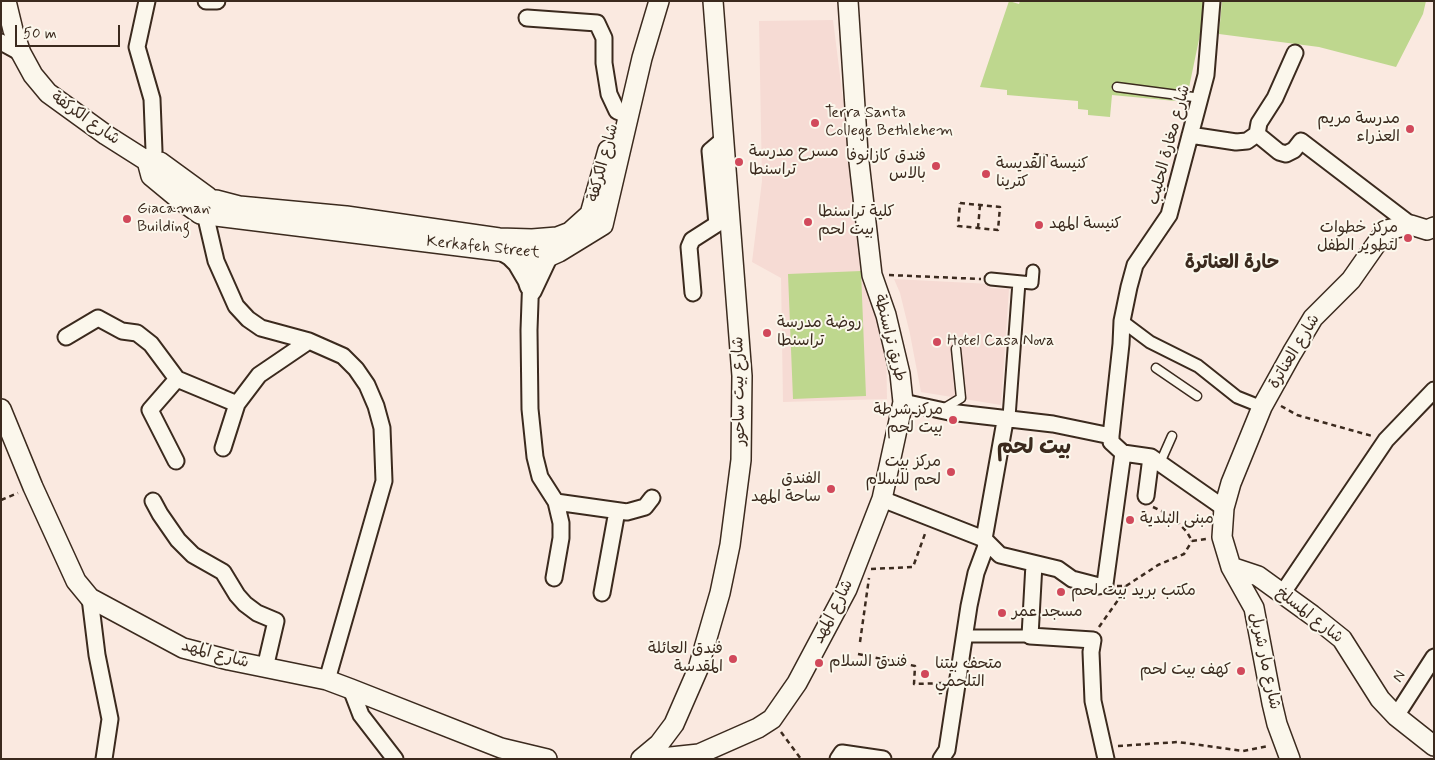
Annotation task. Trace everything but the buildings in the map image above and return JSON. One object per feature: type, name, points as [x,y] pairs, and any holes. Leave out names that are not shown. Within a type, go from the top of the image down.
[{"type":"street","name":"شارع الكركفة","points":[[6,1],[21,53],[33,75],[48,93],[106,135],[147,161]]},
{"type":"street","points":[[147,1],[137,47],[152,99],[154,150],[147,161],[151,176],[180,200],[209,209],[216,261],[236,306],[248,319],[261,328],[309,341],[343,356],[368,385],[382,428],[384,481],[327,680]]},
{"type":"street","points":[[206,1],[217,1]]},
{"type":"street","name":"شارع الكركفة","points":[[209,209],[239,206],[346,216],[499,238],[531,247],[570,232],[590,214],[623,114],[647,1]]},
{"type":"street","name":"Kerkafeh Street","points":[[209,209],[499,251],[531,247],[550,256],[559,252],[603,225],[623,114],[659,1]]},
{"type":"street","name":"شارع بيت ساحور","points":[[641,759],[659,744],[674,724],[698,669],[720,593],[730,545],[741,460],[742,376],[713,1]]},
{"type":"street","name":"شارع مغارة الحليب","points":[[1111,436],[1122,320],[1135,264],[1169,216],[1206,75],[1212,1]]},
{"type":"street","name":"طريق تراسنطة","points":[[849,2],[858,152],[872,275],[886,315],[900,374],[903,402]]},
{"type":"street","points":[[527,18],[597,23],[604,38],[604,63],[609,94],[623,114]]},
{"type":"street","points":[[1,42],[21,53]]},
{"type":"street","points":[[1190,135],[1236,142],[1247,141],[1257,134],[1259,123],[1275,98],[1295,53]]},
{"type":"street","points":[[1257,134],[1273,148],[1286,154],[1294,150],[1301,141],[1411,225]]},
{"type":"street","points":[[694,293],[689,248],[692,240],[717,224],[710,151],[723,140]]},
{"type":"street","name":"شارع العناترة","points":[[1231,567],[1222,537],[1224,508],[1231,483],[1265,402],[1313,318],[1350,280],[1386,230],[1411,225],[1427,230],[1434,226]]},
{"type":"street","points":[[531,247],[529,381],[533,442],[540,477],[556,502],[562,523],[562,538],[554,578]]},
{"type":"street","points":[[499,251],[509,257],[521,271],[531,298]]},
{"type":"street","points":[[531,298],[550,256]]},
{"type":"street","points":[[999,276],[1019,282],[1032,283],[1033,271]]},
{"type":"street","points":[[941,759],[947,750],[971,598],[976,573],[986,546],[984,539],[1005,421],[1009,417],[1019,282]]},
{"type":"street","points":[[66,337],[98,318],[122,331],[137,333],[151,344],[177,379],[237,404]]},
{"type":"street","points":[[1122,320],[1150,342],[1198,366],[1237,397],[1265,402]]},
{"type":"street","points":[[223,448],[237,404],[259,375],[309,341]]},
{"type":"street","points":[[176,461],[150,410],[177,379]]},
{"type":"street","points":[[1282,594],[1386,440],[1434,390]]},
{"type":"street","points":[[903,402],[949,412],[1009,417],[1053,424],[1111,436],[1112,442],[1123,453],[1156,460],[1224,508]]},
{"type":"street","name":"شارع المهد","points":[[652,759],[699,754],[758,728],[772,719],[797,683],[847,589],[882,499],[903,402]]},
{"type":"street","name":"شارع المهد","points":[[1,409],[33,487],[76,581],[90,598],[182,648],[327,680],[501,748],[547,759]]},
{"type":"street","points":[[882,499],[984,539],[1000,554],[1058,569],[1072,579],[1099,586],[1105,584],[1123,453]]},
{"type":"street","points":[[1149,502],[1156,460]]},
{"type":"street","points":[[556,502],[617,512],[637,510],[645,507],[652,498]]},
{"type":"street","points":[[154,501],[160,514],[178,540],[194,555],[223,572],[237,595],[246,604],[257,613],[276,622],[266,668]]},
{"type":"street","points":[[602,593],[617,512]]},
{"type":"street","points":[[1030,636],[1034,564]]},
{"type":"street","name":"شارع المسلخ","points":[[1231,567],[1258,576],[1312,614],[1342,639],[1380,699],[1396,716],[1434,746]]},
{"type":"street","name":"شارع مار شربل","points":[[1231,567],[1254,608],[1277,724],[1290,759]]},
{"type":"street","points":[[90,598],[97,655],[110,719],[104,759]]},
{"type":"street","points":[[966,636],[1030,636],[1093,640],[1091,652],[1093,700],[1105,753]]},
{"type":"street","name":"N","points":[[1396,716],[1434,657]]},
{"type":"street","points":[[352,689],[361,715],[395,759]]},
{"type":"street","points":[[838,759],[842,753],[883,759]]},
{"type":"lane","points":[[1117,87],[1201,98]]},
{"type":"lane","points":[[941,409],[961,398],[956,349]]},
{"type":"lane","points":[[1156,368],[1197,396]]},
{"type":"lane","points":[[1156,460],[1172,436]]},
{"type":"path","points":[[1034,154],[1060,157]]},
{"type":"path","points":[[960,203],[1000,207],[998,230],[978,228],[958,226],[960,203]]},
{"type":"path","points":[[978,228],[980,205]]},
{"type":"path","points":[[872,275],[999,276]]},
{"type":"path","points":[[1265,402],[1297,415],[1386,440]]},
{"type":"path","points":[[1093,640],[1098,628],[1126,586],[1158,566],[1184,554],[1192,541],[1187,532],[1172,516],[1149,502]]},
{"type":"path","points":[[860,642],[871,569],[913,567],[930,518]]},
{"type":"path","points":[[858,654],[915,666],[914,684],[957,684]]},
{"type":"path","points":[[772,719],[801,759]]},
{"type":"path","points":[[1105,753],[1178,742],[1243,751],[1272,745]]},
{"type":"shaded area","name":"كلية تراسنطا بيت لحم","points":[[833,20],[865,273],[886,344],[887,399],[783,402],[781,278],[752,262],[762,181],[759,21]]},
{"type":"shaded area","points":[[894,279],[991,284],[990,288],[1009,289],[1001,405],[921,392],[910,334],[900,293]]},
{"type":"green space","points":[[1009,1],[1019,4],[1020,1],[1207,1],[1186,102],[1112,95],[1110,117],[1088,115],[1088,110],[1078,109],[1078,101],[1007,95],[1007,90],[980,87]]},
{"type":"green space","points":[[1222,1],[1426,1],[1423,14],[1396,67],[1319,47],[1219,34]]},
{"type":"green space","points":[[861,271],[866,396],[793,399],[788,274]]},
{"type":"place","name":"Terra Santa College Bethlehem","points":[[815,123]]},
{"type":"place","name":"مدرسة مريم العذراء","points":[[1410,129]]},
{"type":"place","name":"مسرح مدرسة تراسنطا","points":[[739,162]]},
{"type":"place","name":"فندق كازانوفا بالاس","points":[[936,166]]},
{"type":"place","name":"كنيسة القديسة كترينا","points":[[986,174]]},
{"type":"place","name":"Giacaman Building","points":[[127,219]]},
{"type":"place","name":"كلية تراسنطا بيت لحم","points":[[808,222]]},
{"type":"place","name":"كنيسة المهد","points":[[1039,225]]},
{"type":"place","name":"مركز خطوات لتطوير الطفل","points":[[1408,238]]},
{"type":"place","name":"روضة مدرسة تراسنطا","points":[[767,333]]},
{"type":"place","name":"Hotel Casa Nova","points":[[937,342]]},
{"type":"place","name":"مركز شرطة بيت لحم","points":[[953,420]]},
{"type":"place","name":"مركز بيت لحم للسلام","points":[[951,472]]},
{"type":"place","name":"الفندق ساحة المهد","points":[[831,489]]},
{"type":"place","name":"مبنى البلدية","points":[[1130,520]]},
{"type":"place","name":"مكتب بريد بيت لحم","points":[[1061,592]]},
{"type":"place","name":"مسجد عمر","points":[[1002,613]]},
{"type":"place","name":"فندق العائلة المقدسة","points":[[733,659]]},
{"type":"place","name":"فندق السلام","points":[[819,663]]},
{"type":"place","name":"كهف بيت لحم","points":[[1241,671]]},
{"type":"place","name":"متحف بيتنا التلحمي","points":[[925,674]]},
{"type":"district","name":"حارة العناترة","points":[[1232,264]]},
{"type":"district","name":"بيت لحم","points":[[1034,449]]}]
